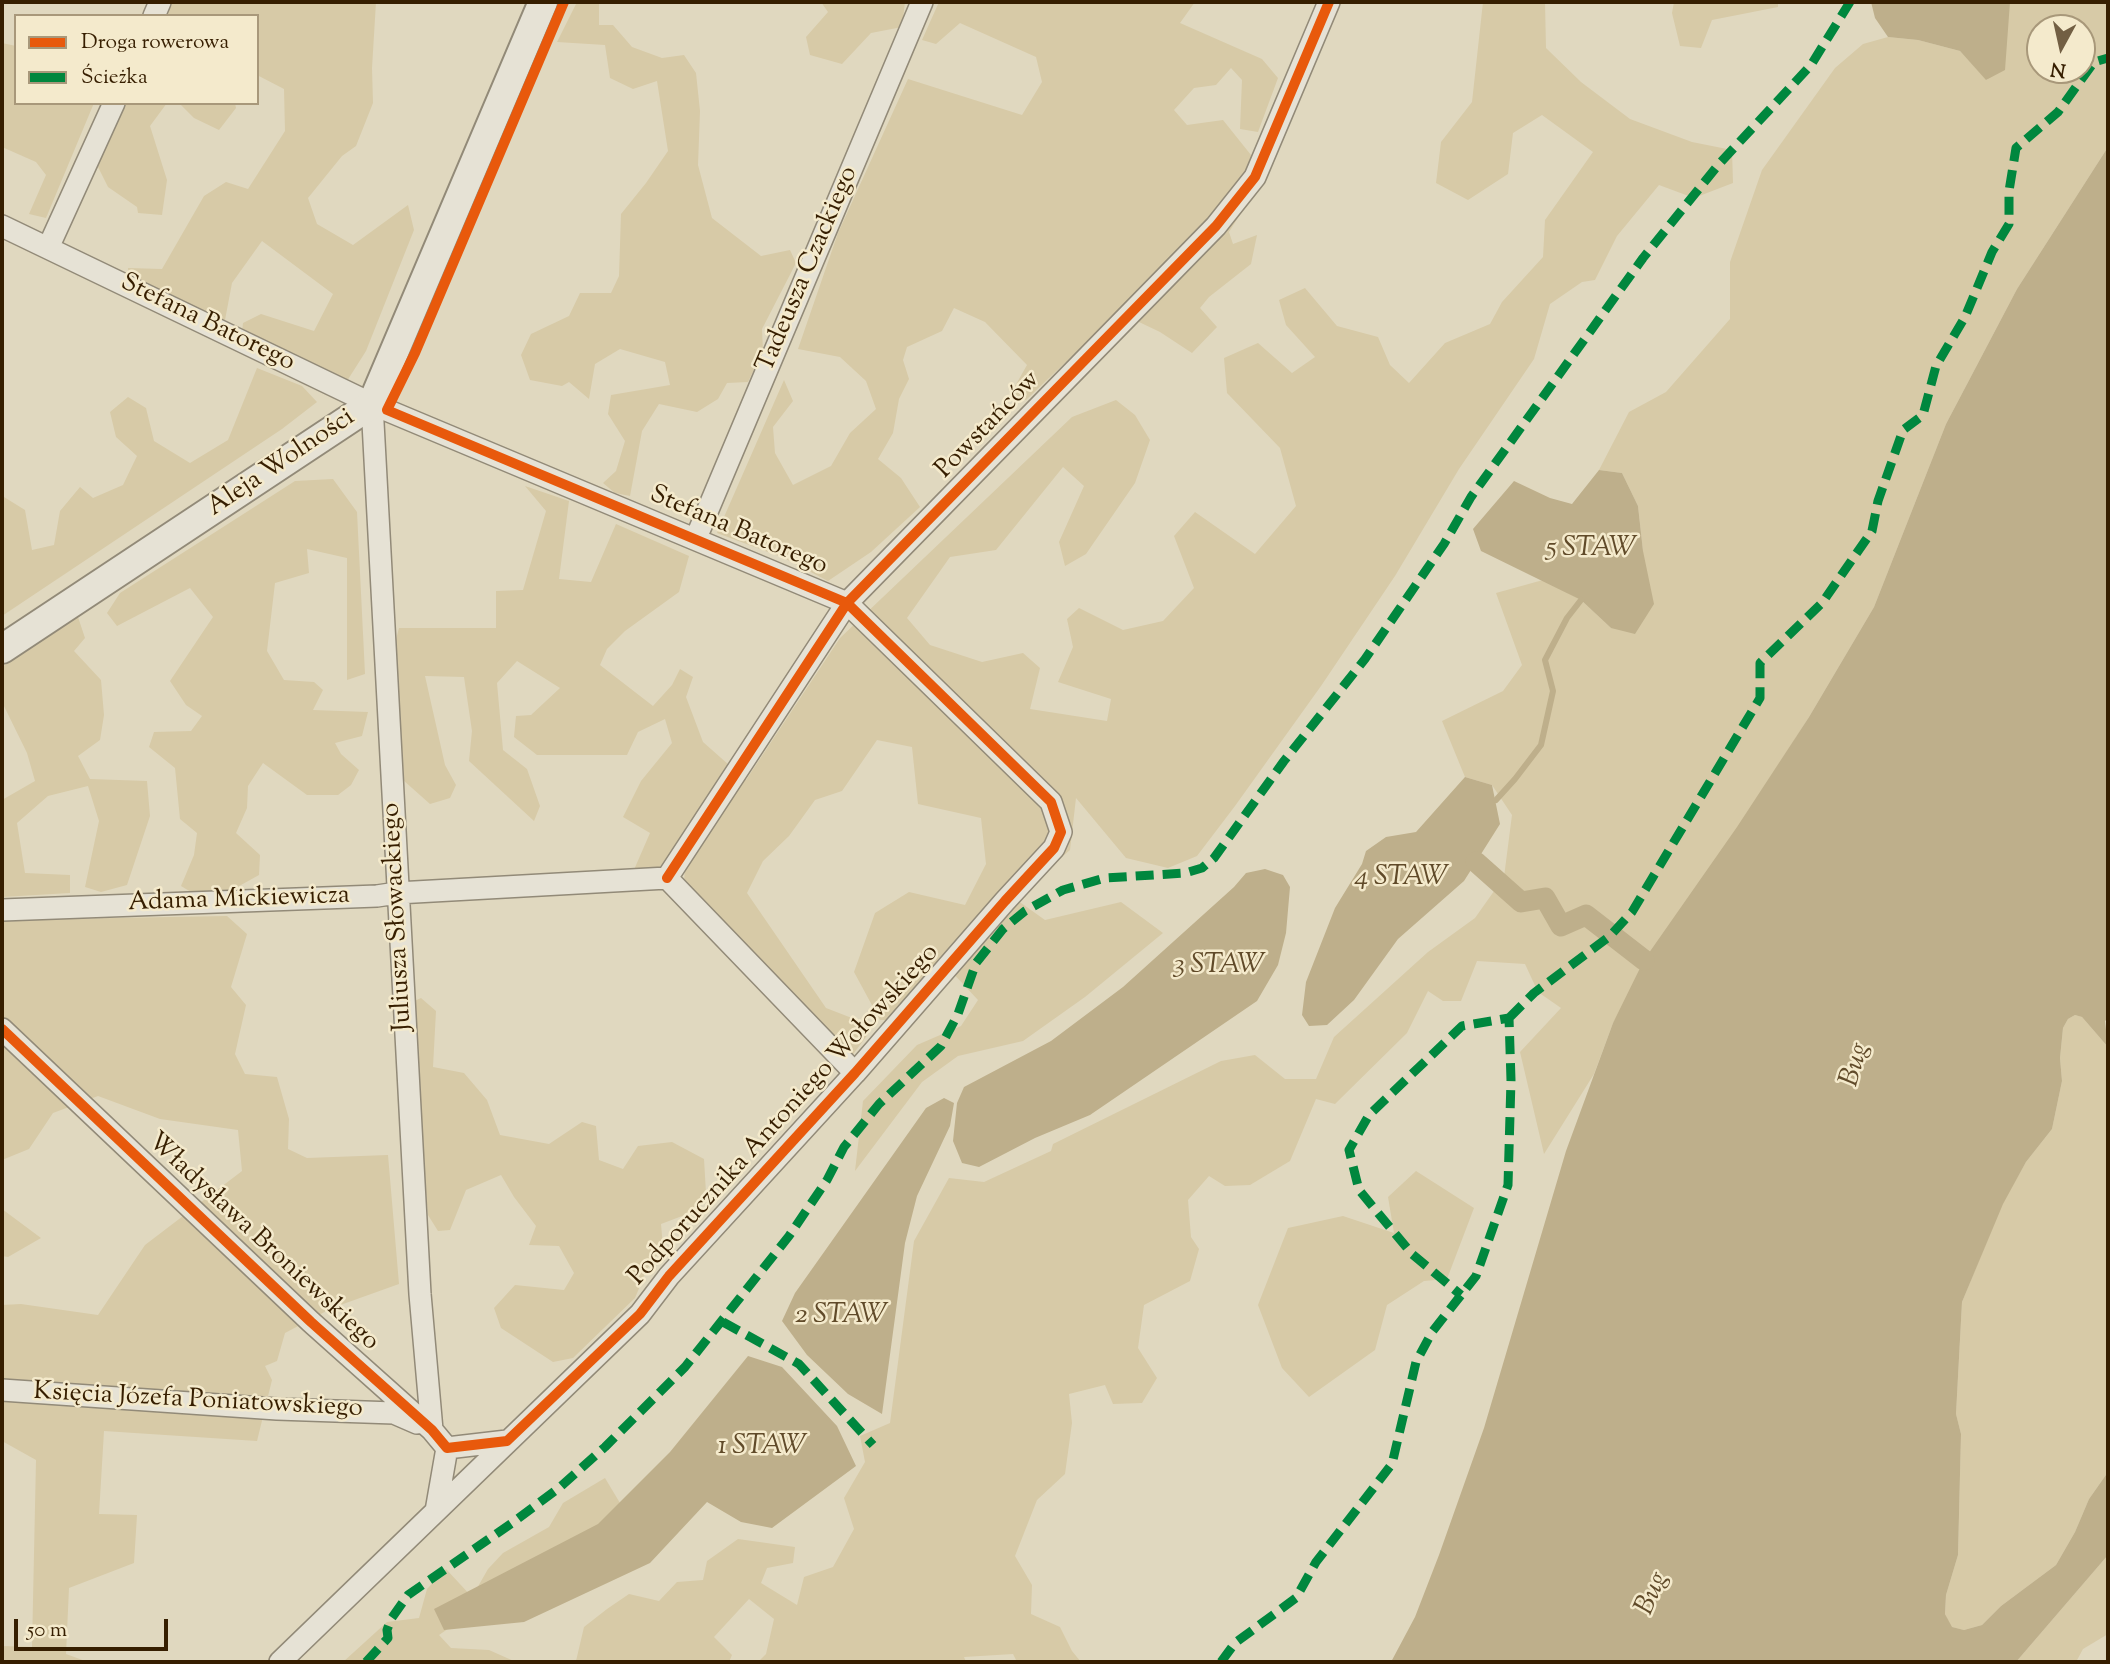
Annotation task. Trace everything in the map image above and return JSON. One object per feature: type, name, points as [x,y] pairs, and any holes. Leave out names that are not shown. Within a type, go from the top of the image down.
[{"type":"street","name":"Aleja Wolności","points":[[2,649],[372,404],[543,2]]},
{"type":"street","name":"Tadeusza Czackiego","points":[[696,538],[922,2]]},
{"type":"street","name":"Powstańców","points":[[667,878],[847,603],[1216,226],[1255,177],[1329,2]]},
{"type":"street","points":[[48,248],[113,105]]},
{"type":"street","name":"Stefana Batorego","points":[[2,226],[372,404],[847,603],[1051,802]]},
{"type":"street","name":"Juliusza Słowackiego","points":[[372,404],[420,1294],[432,1430]]},
{"type":"street","name":"Podporucznika Antoniego Wołowskiego","points":[[280,1662],[640,1314],[669,1276],[855,1073],[1054,848],[1061,832],[1051,802]]},
{"type":"street","points":[[667,878],[855,1073]]},
{"type":"street","name":"Adama Mickiewicza","points":[[2,910],[376,896],[667,878]]},
{"type":"street","name":"Władysława Broniewskiego","points":[[2,1029],[311,1322],[432,1430],[447,1448]]},
{"type":"street","name":"Księcia Józefa Poniatowskiego","points":[[2,1390],[276,1409],[394,1413],[432,1430]]},
{"type":"street","points":[[436,1511],[447,1448],[507,1441]]},
{"type":"shaded area","points":[[173,2],[376,2],[373,103],[356,146],[342,156],[308,198],[317,224],[353,245],[408,205],[414,230],[366,351],[347,381],[242,333],[243,323],[261,314],[314,331],[333,294],[262,241],[232,283],[225,320],[129,279],[128,268],[162,269],[204,196],[226,182],[248,189],[285,131],[284,89],[259,76],[259,14],[167,14]]},
{"type":"shaded area","points":[[577,2],[599,2],[599,25],[613,25],[632,47],[662,58],[684,55],[696,73],[700,111],[698,165],[712,218],[761,256],[790,250],[796,263],[762,329],[763,351],[748,382],[727,383],[718,399],[697,412],[659,404],[642,431],[630,496],[615,493],[603,483],[616,471],[625,441],[608,414],[611,395],[670,385],[665,362],[620,349],[595,364],[589,399],[569,382],[562,386],[530,380],[521,355],[531,334],[569,316],[580,293],[611,293],[619,276],[621,214],[668,151],[657,81],[633,89],[610,78],[605,45],[557,42]]},
{"type":"shaded area","points":[[821,2],[905,2],[902,27],[871,33],[842,64],[810,55],[806,37],[828,12]]},
{"type":"shaded area","points":[[939,2],[1195,2],[1180,23],[1262,59],[1278,78],[1258,132],[1240,129],[1242,80],[1231,68],[1216,85],[1194,88],[1174,110],[1187,125],[1223,120],[1251,155],[1248,202],[1229,232],[1233,244],[1257,235],[1251,264],[1209,297],[1200,308],[1217,327],[1192,353],[1160,332],[1118,312],[1026,400],[1010,395],[1027,365],[985,322],[954,308],[942,331],[907,347],[903,360],[909,379],[899,399],[893,433],[878,459],[901,478],[920,507],[871,552],[828,581],[784,558],[717,533],[784,380],[793,401],[773,427],[775,453],[793,485],[831,466],[850,433],[876,409],[866,381],[840,357],[798,349],[838,233],[908,79],[1022,115],[1042,82],[1036,57],[960,23],[936,44],[922,40]]},
{"type":"shaded area","points":[[1483,2],[1545,2],[1546,48],[1581,82],[1630,119],[1692,142],[1732,150],[1733,183],[1694,198],[1659,185],[1617,236],[1595,280],[1582,282],[1550,304],[1534,359],[1459,469],[1395,576],[1321,686],[1197,856],[1168,868],[1126,858],[1076,798],[1070,850],[1014,898],[1045,920],[1121,902],[1163,933],[1085,997],[1023,1041],[958,1056],[922,1082],[855,1171],[863,1101],[917,1045],[961,1026],[978,1000],[949,969],[897,1020],[880,1020],[854,972],[875,913],[909,892],[965,905],[986,864],[981,818],[918,804],[912,747],[877,740],[842,791],[815,800],[789,836],[763,861],[747,893],[826,1008],[857,1020],[869,1033],[851,1057],[684,884],[685,864],[633,872],[650,833],[623,817],[641,781],[672,743],[665,719],[638,732],[627,755],[537,755],[514,737],[516,716],[531,715],[560,688],[517,661],[497,683],[503,750],[527,769],[540,806],[534,821],[469,761],[472,731],[464,677],[425,676],[445,765],[456,785],[450,798],[430,804],[403,780],[393,651],[399,628],[496,628],[496,591],[523,590],[546,511],[525,486],[569,501],[559,579],[591,582],[616,524],[689,556],[679,592],[625,631],[607,649],[600,665],[653,706],[672,685],[680,669],[693,677],[686,697],[703,742],[746,780],[840,638],[1072,417],[1116,400],[1135,415],[1150,440],[1135,483],[1086,554],[1065,566],[1059,542],[1084,486],[1063,467],[996,550],[950,557],[907,618],[930,645],[982,662],[1023,653],[1040,668],[1030,709],[1107,721],[1111,699],[1058,682],[1073,647],[1067,619],[1079,608],[1123,630],[1163,621],[1194,588],[1174,536],[1195,512],[1255,554],[1296,506],[1280,448],[1227,393],[1224,358],[1258,343],[1292,373],[1315,357],[1286,325],[1279,300],[1305,288],[1337,326],[1378,337],[1390,365],[1409,383],[1445,343],[1490,324],[1502,302],[1543,257],[1545,220],[1593,152],[1542,115],[1513,133],[1508,174],[1468,200],[1436,183],[1441,142],[1472,102]]},
{"type":"shaded area","points":[[1674,2],[1778,2],[1778,7],[1712,20],[1701,48],[1680,46],[1672,13]]},
{"type":"shaded area","points":[[2010,2],[2108,2],[2108,147],[2017,289],[1946,424],[1874,607],[1809,717],[1613,1023],[1594,1074],[1544,1154],[1520,1052],[1561,1008],[1538,992],[1525,964],[1477,961],[1461,1001],[1443,1001],[1428,991],[1407,1033],[1335,1104],[1316,1099],[1290,1161],[1250,1185],[1225,1186],[1209,1176],[1188,1200],[1191,1237],[1199,1249],[1190,1281],[1144,1305],[1138,1348],[1157,1378],[1142,1403],[1113,1404],[1105,1385],[1069,1394],[1072,1423],[1065,1474],[1037,1500],[1015,1556],[1032,1585],[1031,1614],[1060,1627],[1081,1662],[1017,1662],[1013,1654],[964,1657],[966,1662],[758,1662],[766,1654],[774,1619],[749,1599],[714,1637],[732,1655],[729,1662],[570,1662],[576,1661],[584,1627],[607,1609],[629,1594],[659,1601],[677,1582],[703,1580],[707,1561],[738,1539],[795,1547],[793,1563],[767,1568],[761,1583],[797,1605],[804,1577],[833,1567],[854,1529],[844,1498],[865,1462],[860,1436],[890,1423],[914,1241],[949,1178],[984,1182],[1051,1151],[1053,1144],[1221,1061],[1255,1055],[1285,1079],[1316,1079],[1334,1037],[1428,952],[1475,918],[1504,877],[1512,815],[1492,785],[1465,777],[1442,721],[1503,691],[1522,665],[1496,593],[1543,580],[1581,600],[1611,628],[1643,551],[1638,506],[1622,473],[1599,470],[1629,412],[1666,392],[1730,319],[1730,262],[1762,170],[1835,68],[1863,44],[1888,37],[1918,40],[1960,51],[1987,80]]},
{"type":"shaded area","points":[[2,43],[14,46],[14,105],[93,105],[46,218],[29,214],[46,175],[36,162],[2,147]]},
{"type":"shaded area","points":[[124,105],[166,105],[150,126],[167,180],[162,215],[138,213],[137,207],[108,187],[96,163]]},
{"type":"shaded area","points":[[181,105],[235,105],[236,108],[219,130],[194,118]]},
{"type":"shaded area","points":[[257,368],[302,386],[317,402],[282,429],[2,616],[4,497],[25,510],[32,550],[54,545],[60,511],[80,487],[93,498],[123,485],[137,456],[116,437],[110,412],[128,397],[146,408],[154,441],[190,463],[228,440]]},
{"type":"shaded area","points":[[333,479],[357,512],[365,674],[347,680],[347,558],[307,549],[309,573],[275,583],[267,651],[284,680],[314,682],[323,690],[313,710],[368,712],[362,736],[335,743],[341,754],[359,770],[351,785],[338,795],[307,795],[263,763],[248,786],[247,808],[236,833],[260,855],[259,875],[232,890],[191,892],[181,886],[194,855],[197,833],[180,819],[175,768],[149,747],[154,732],[191,731],[202,716],[186,705],[170,681],[213,617],[190,588],[117,626],[107,613],[120,593],[295,481]]},
{"type":"shaded area","points":[[78,617],[85,638],[74,651],[101,680],[104,715],[100,740],[78,756],[90,779],[147,781],[150,816],[127,885],[101,892],[85,887],[99,821],[88,786],[48,796],[17,823],[25,873],[70,875],[70,893],[2,897],[2,800],[35,781],[27,753],[2,702],[2,667]]},
{"type":"shaded area","points":[[227,916],[247,934],[231,987],[246,1005],[235,1054],[245,1074],[277,1077],[289,1119],[288,1149],[307,1158],[388,1155],[399,1284],[332,1308],[285,1333],[277,1361],[265,1366],[272,1380],[257,1441],[104,1431],[99,1514],[137,1515],[134,1563],[69,1588],[66,1654],[88,1662],[2,1662],[2,1646],[32,1647],[36,1460],[2,1441],[2,1305],[21,1304],[98,1315],[145,1245],[242,1171],[238,1130],[160,1119],[98,1096],[53,1113],[29,1149],[2,1160],[2,920]]},
{"type":"shaded area","points":[[421,998],[436,1011],[433,1067],[464,1073],[487,1100],[500,1135],[549,1144],[582,1122],[596,1126],[599,1160],[623,1169],[638,1146],[672,1142],[704,1159],[706,1193],[690,1213],[661,1224],[663,1247],[647,1269],[635,1298],[573,1358],[553,1362],[501,1328],[494,1308],[515,1285],[564,1290],[574,1273],[559,1246],[529,1245],[536,1226],[501,1175],[466,1190],[450,1230],[438,1231],[428,1215],[410,1003]]},
{"type":"shaded area","points":[[2075,1015],[2082,1017],[2108,1047],[2108,1472],[2089,1499],[2075,1532],[2056,1565],[2001,1606],[1982,1625],[1964,1630],[1951,1627],[1945,1614],[1946,1595],[1958,1555],[1961,1434],[1956,1414],[1962,1302],[2002,1204],[2026,1162],[2052,1129],[2062,1081],[2060,1058],[2063,1028],[2068,1019]]},
{"type":"shaded area","points":[[1416,1171],[1474,1208],[1447,1279],[1424,1281],[1387,1305],[1375,1350],[1309,1397],[1282,1368],[1258,1305],[1288,1228],[1343,1216],[1394,1233],[1388,1197]]},
{"type":"shaded area","points":[[2,1209],[41,1238],[8,1257],[2,1256]]},
{"type":"shaded area","points":[[605,1478],[629,1518],[499,1594],[439,1635],[451,1648],[489,1650],[516,1662],[343,1662],[387,1622],[419,1618],[427,1589],[446,1569],[472,1597],[488,1569],[503,1553],[549,1527],[563,1503]]},
{"type":"shaded area","points":[[2108,1555],[2108,1634],[2083,1649],[2076,1662],[2016,1662]]},
{"type":"water","points":[[1871,2],[2010,2],[2005,70],[1986,80],[1960,51],[1918,40],[1888,37],[1875,18]]},
{"type":"water","name":"Bug","points":[[2108,147],[2108,1018],[2105,1021],[2108,1047],[2082,1017],[2075,1015],[2068,1019],[2063,1028],[2060,1058],[2062,1081],[2052,1129],[2026,1162],[2003,1204],[1962,1302],[1956,1414],[1961,1434],[1958,1555],[1946,1595],[1945,1614],[1952,1627],[1964,1630],[1982,1625],[2001,1606],[2056,1565],[2075,1532],[2089,1499],[2108,1472],[2108,1555],[2016,1662],[1391,1662],[1415,1617],[1484,1428],[1566,1151],[1613,1023],[1644,960],[1737,827],[1809,717],[1874,607],[1946,424],[2017,289]]},
{"type":"water","name":"5 STAW","points":[[1599,470],[1622,473],[1638,506],[1643,551],[1654,604],[1635,634],[1611,628],[1581,600],[1481,551],[1473,529],[1514,481],[1550,498],[1572,504]]},
{"type":"water","name":"4 STAW","points":[[1465,777],[1492,785],[1500,824],[1464,881],[1398,939],[1354,1000],[1327,1025],[1309,1026],[1302,1015],[1306,982],[1335,908],[1362,864],[1366,851],[1386,837],[1416,832]]},
{"type":"water","name":"3 STAW","points":[[1265,869],[1283,875],[1290,887],[1286,933],[1278,965],[1257,1001],[1090,1115],[1035,1138],[979,1167],[962,1163],[953,1141],[957,1103],[964,1087],[1051,1041],[1123,987],[1234,887],[1246,873]]},
{"type":"water","name":"2 STAW","points":[[944,1098],[954,1103],[950,1126],[917,1196],[905,1243],[882,1414],[848,1394],[807,1355],[782,1321],[795,1293],[926,1108]]},
{"type":"water","name":"1 STAW","points":[[748,1356],[782,1367],[837,1426],[856,1466],[772,1528],[741,1522],[707,1502],[650,1563],[524,1622],[444,1630],[434,1609],[598,1524],[670,1452]]},
{"type":"waterway","points":[[1496,800],[1541,745],[1553,691],[1545,660],[1567,618],[1581,600]]},
{"type":"waterway","points":[[1476,862],[1521,902],[1545,898],[1561,926],[1586,915],[1644,960]]},
{"type":"marked path","points":[[366,1662],[388,1638],[387,1630],[391,1619],[408,1595],[559,1488],[605,1447],[685,1367],[789,1236],[827,1180],[844,1147],[879,1104],[941,1046],[958,1014],[976,963],[1003,929],[1025,911],[1063,890],[1105,878],[1185,873],[1202,868],[1214,858],[1284,761],[1365,659],[1444,544],[1471,497],[1643,258],[1719,164],[1811,65],[1850,2]]},
{"type":"marked path","points":[[1509,1018],[1534,993],[1610,936],[1632,912],[1760,698],[1760,663],[1822,603],[1872,531],[1878,501],[1903,430],[1923,415],[1936,366],[1965,317],[1992,252],[2009,224],[2009,191],[2016,148],[2058,112],[2094,62],[2108,58]]},
{"type":"marked path","points":[[1221,1662],[1235,1643],[1296,1598],[1316,1562],[1392,1464],[1416,1362],[1432,1332],[1476,1276],[1508,1185],[1511,1080],[1509,1018],[1462,1026],[1369,1115],[1349,1150],[1359,1190],[1412,1254],[1461,1295]]},
{"type":"marked path","points":[[723,1322],[799,1364],[873,1445]]},
{"type":"cycle path","points":[[2,1029],[311,1322],[432,1430],[447,1448],[507,1441],[640,1314],[669,1276],[855,1073],[1054,848],[1061,832],[1051,802],[847,603],[387,410],[415,353],[564,2]]},
{"type":"cycle path","points":[[667,878],[847,603],[1216,226],[1255,177],[1329,2]]}]
